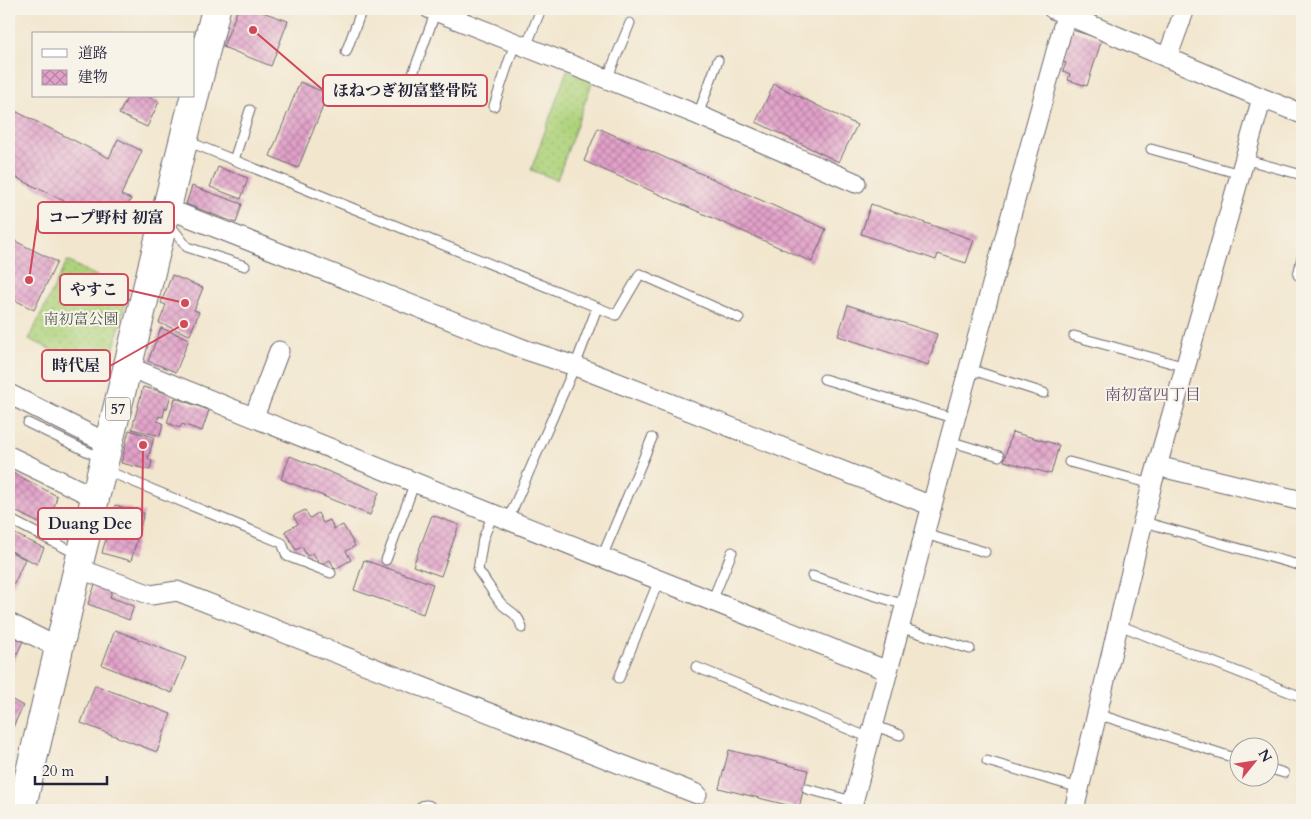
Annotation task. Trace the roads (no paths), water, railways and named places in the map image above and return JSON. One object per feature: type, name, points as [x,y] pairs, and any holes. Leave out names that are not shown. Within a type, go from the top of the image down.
[{"type":"main road","name":"57","points":[[195,94],[216,9]]},
{"type":"main road","name":"57","points":[[27,810],[59,648],[194,98]]},
{"type":"street","points":[[1167,58],[1185,9]]},
{"type":"street","points":[[433,10],[698,115],[856,183]]},
{"type":"street","points":[[852,805],[950,441],[1059,12],[1302,114]]},
{"type":"street","points":[[1076,810],[1097,714],[1155,475],[1262,98]]},
{"type":"street","points":[[164,217],[526,350],[575,366],[932,506]]},
{"type":"street","points":[[254,417],[280,351]]},
{"type":"street","points":[[129,366],[500,517],[888,671]]},
{"type":"street","points":[[9,394],[106,457]]},
{"type":"street","points":[[9,456],[96,498]]},
{"type":"street","points":[[1155,475],[1302,501]]},
{"type":"street","points":[[80,562],[91,573],[151,595],[177,591],[697,794]]},
{"type":"street","points":[[9,623],[59,648]]},
{"type":"lane","points":[[346,52],[362,9]]},
{"type":"lane","points":[[494,106],[520,45],[541,9]]},
{"type":"lane","points":[[412,79],[433,10]]},
{"type":"lane","points":[[607,79],[630,23]]},
{"type":"lane","points":[[698,115],[718,60]]},
{"type":"lane","points":[[234,160],[250,110]]},
{"type":"lane","points":[[184,139],[616,315],[640,274],[739,318]]},
{"type":"lane","points":[[1151,149],[1242,167],[1302,176]]},
{"type":"lane","points":[[164,217],[188,247],[245,266]]},
{"type":"lane","points":[[1298,275],[1302,257]]},
{"type":"lane","points":[[522,628],[519,619],[500,603],[478,570],[483,539],[500,517],[575,366],[598,308]]},
{"type":"lane","points":[[1074,336],[1186,367]]},
{"type":"lane","points":[[969,368],[1044,393]]},
{"type":"lane","points":[[824,378],[956,418]]},
{"type":"lane","points":[[28,422],[106,457],[282,542],[287,556],[330,572]]},
{"type":"lane","points":[[602,557],[652,438]]},
{"type":"lane","points":[[950,441],[999,456]]},
{"type":"lane","points":[[1069,462],[1155,475]]},
{"type":"lane","points":[[386,560],[414,482]]},
{"type":"lane","points":[[9,519],[80,562]]},
{"type":"lane","points":[[1144,522],[1302,566]]},
{"type":"lane","points":[[925,534],[985,552]]},
{"type":"lane","points":[[712,601],[732,552]]},
{"type":"lane","points":[[812,576],[905,605]]},
{"type":"lane","points":[[619,678],[659,580]]},
{"type":"lane","points":[[1119,625],[1302,697]]},
{"type":"lane","points":[[900,627],[970,649]]},
{"type":"lane","points":[[696,667],[871,731],[900,735]]},
{"type":"lane","points":[[1097,714],[1228,756]]},
{"type":"lane","points":[[987,761],[1080,788]]},
{"type":"lane","points":[[1278,771],[1284,773]]},
{"type":"lane","points":[[807,790],[852,805]]},
{"type":"place","name":"ほねつぎ初富整骨院","points":[[253,30]]},
{"type":"place","name":"コープ野村 初富","points":[[29,280]]},
{"type":"place","name":"やすこ","points":[[185,303]]},
{"type":"place","name":"時代屋","points":[[184,324]]},
{"type":"place","name":"Duang Dee","points":[[143,445]]},
{"type":"district","name":"南初富四丁目","points":[[1153,394]]},
{"type":"park label","name":"南初富公園","points":[[81,319]]}]
